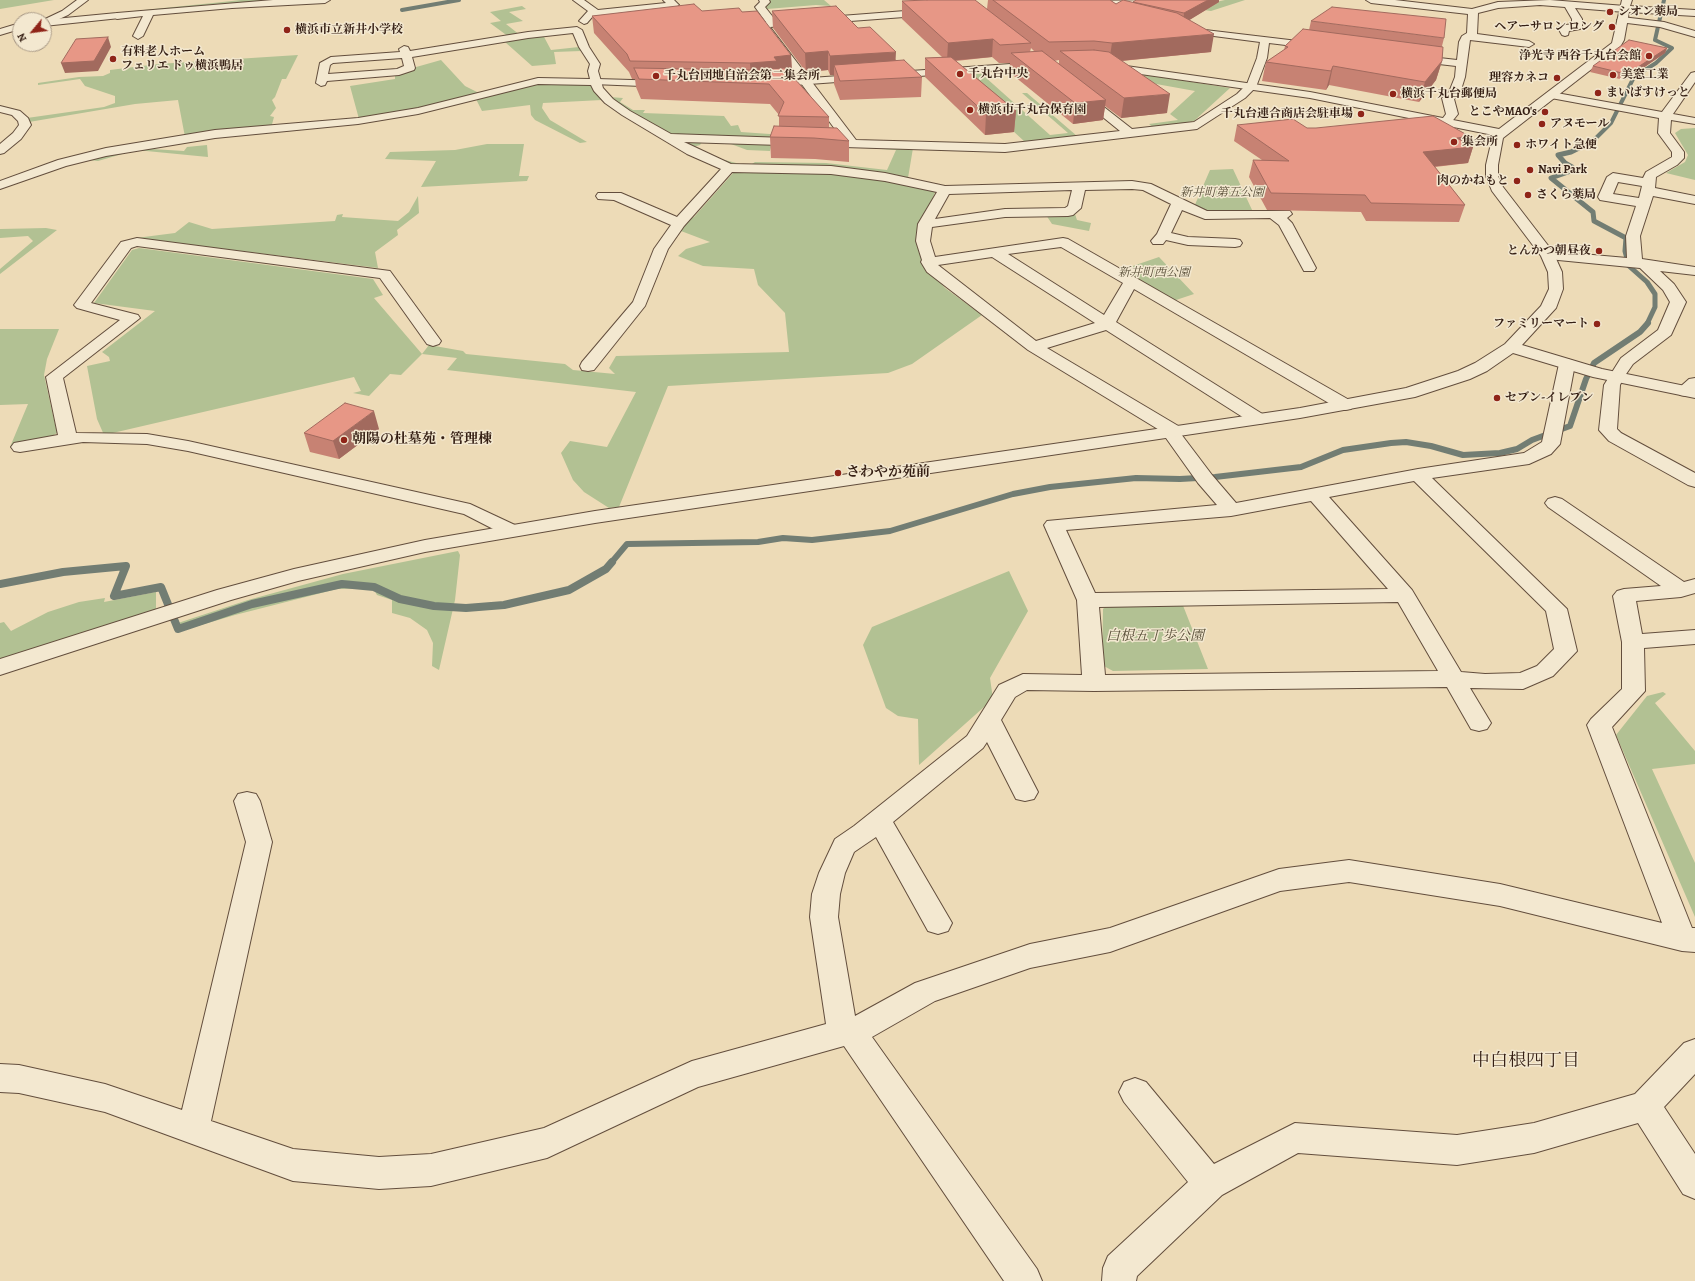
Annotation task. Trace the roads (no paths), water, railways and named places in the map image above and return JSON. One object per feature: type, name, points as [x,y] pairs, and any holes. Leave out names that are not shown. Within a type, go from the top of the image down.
[{"type":"street","points":[[52,20],[65,13],[83,0]]},
{"type":"street","points":[[52,22],[149,13],[325,0]]},
{"type":"street","points":[[589,14],[674,5],[668,0]]},
{"type":"street","points":[[764,0],[765,2],[760,7],[773,24]]},
{"type":"street","points":[[1122,12],[1076,6],[1144,2],[1154,0]]},
{"type":"street","points":[[1371,0],[1473,12],[1481,8],[1503,3]]},
{"type":"street","points":[[1449,0],[1503,3],[1540,2],[1626,5],[1695,13]]},
{"type":"street","points":[[406,51],[410,68],[399,72],[322,80],[324,63],[331,60],[577,30],[593,10],[581,2]]},
{"type":"street","points":[[581,2],[599,2]]},
{"type":"street","points":[[1565,33],[1563,28],[1577,27],[1578,19],[1568,4]]},
{"type":"street","points":[[1392,12],[1400,12],[1411,5]]},
{"type":"street","points":[[0,667],[294,574],[425,546],[510,530],[1345,405],[1409,393],[1450,380],[1481,367],[1511,347],[1548,308],[1556,289],[1555,272],[1548,255],[1497,188],[1492,176],[1497,138],[1500,133],[1616,45],[1619,40],[1626,5]]},
{"type":"street","points":[[852,143],[763,25],[943,11]]},
{"type":"street","points":[[1446,122],[1452,114],[1447,100],[1454,93],[1463,64],[1464,42],[1466,38],[1472,34],[1473,12]]},
{"type":"street","points":[[138,36],[149,13]]},
{"type":"street","points":[[1622,20],[1661,24],[1695,34]]},
{"type":"street","points":[[1174,27],[1330,47]]},
{"type":"street","points":[[0,32],[12,28]]},
{"type":"street","points":[[577,30],[584,47],[595,64],[593,71],[602,94],[615,106],[690,151],[729,168],[831,170],[885,177],[945,190],[1080,185],[1132,185],[1146,187],[1205,215],[1279,214],[1309,268]]},
{"type":"street","points":[[1469,36],[1529,44]]},
{"type":"street","points":[[670,138],[1005,148],[1197,125],[1241,96],[1252,86],[1262,58],[1265,39]]},
{"type":"street","points":[[759,84],[1048,67],[1030,55]]},
{"type":"street","points":[[1404,56],[1463,64]]},
{"type":"street","points":[[1092,64],[1310,95],[1500,133]]},
{"type":"street","points":[[1695,74],[1665,117],[1664,133],[1678,152],[1678,158],[1650,175],[1648,187],[1633,236],[1640,263],[1669,287],[1678,302],[1665,332],[1627,362],[1616,377],[1612,385],[1608,430],[1615,437],[1695,481]]},
{"type":"street","points":[[0,185],[62,163],[106,152],[215,134],[358,122],[418,111],[538,81],[675,84]]},
{"type":"street","points":[[1071,86],[1131,134]]},
{"type":"street","points":[[1551,95],[1665,117],[1695,121]]},
{"type":"street","points":[[0,109],[16,112],[24,120],[25,126],[17,136],[0,150]]},
{"type":"street","points":[[588,366],[640,303],[661,249],[679,223],[729,168]]},
{"type":"street","points":[[1642,204],[1605,197],[1613,177],[1695,200]]},
{"type":"street","points":[[925,224],[1005,213],[1068,212],[1074,208],[1080,185]]},
{"type":"street","points":[[945,190],[925,224],[923,241],[928,262],[932,268],[1034,347],[1172,431],[1204,479],[1231,510]]},
{"type":"street","points":[[603,196],[616,196],[679,223]]},
{"type":"street","points":[[1178,203],[1161,238],[1235,243]]},
{"type":"street","points":[[68,438],[54,376],[132,318],[82,305],[126,245],[137,242],[385,274],[433,341]]},
{"type":"street","points":[[928,262],[1064,242],[1345,405]]},
{"type":"street","points":[[994,252],[1258,419]]},
{"type":"street","points":[[1548,255],[1640,263],[1695,271]]},
{"type":"street","points":[[1034,347],[1107,324],[1131,282]]},
{"type":"street","points":[[1511,347],[1616,377],[1692,389]]},
{"type":"street","points":[[1094,683],[1088,600],[1054,525],[1231,510],[1418,475],[1529,458],[1545,450],[1551,444],[1567,364]]},
{"type":"street","points":[[20,447],[68,438],[128,438],[188,446],[470,510],[510,530]]},
{"type":"street","points":[[1025,1281],[846,1033],[841,1018],[824,917],[826,894],[832,873],[844,846],[879,820],[975,742],[988,719],[1007,691],[1023,682],[1094,683],[1454,679],[1485,682],[1523,681],[1546,671],[1566,650],[1556,609],[1418,475]]},
{"type":"street","points":[[1315,494],[1405,595],[1479,723]]},
{"type":"street","points":[[1555,503],[1688,588]]},
{"type":"street","points":[[1688,588],[1624,596],[1633,642],[1633,692],[1599,725],[1689,940]]},
{"type":"street","points":[[1088,600],[1405,595]]},
{"type":"street","points":[[1633,642],[1695,637]]},
{"type":"street","points":[[988,719],[1025,792]]},
{"type":"street","points":[[194,1130],[259,842],[247,801]]},
{"type":"street","points":[[879,820],[938,923]]},
{"type":"street","points":[[0,1078],[19,1079],[105,1098],[293,1165],[379,1173],[431,1170],[547,1143],[692,1075],[846,1033],[925,992],[1030,956],[1110,940],[1279,880],[1349,871],[1500,895],[1689,940]]},
{"type":"street","points":[[1119,1281],[1120,1268],[1210,1184],[1295,1138],[1457,1150],[1534,1138],[1646,1106],[1662,1086],[1695,1053]]},
{"type":"street","points":[[1135,1092],[1210,1184]]},
{"type":"street","points":[[1646,1106],[1695,1183]]},
{"type":"waterway","points":[[402,10],[459,0]]},
{"type":"waterway","points":[[1593,141],[1611,123],[1634,77],[1656,63],[1672,48],[1655,40],[1664,0]]},
{"type":"waterway","points":[[1593,141],[1571,152],[1558,155],[1565,163],[1572,167],[1571,171],[1551,178],[1593,212],[1594,221],[1626,238],[1625,251],[1629,266],[1647,282],[1655,294],[1655,307],[1647,324]]},
{"type":"waterway","points":[[611,563],[627,544],[758,542],[783,538],[812,540],[890,531],[1013,494],[1050,487],[1136,478],[1180,479],[1215,477],[1301,467],[1343,450],[1391,443],[1406,442],[1431,446],[1463,455],[1500,453],[1517,449],[1532,440],[1570,426],[1586,379],[1594,363],[1640,332],[1648,323]]},
{"type":"waterway","points":[[0,584],[63,572],[126,566],[114,596],[161,587],[178,629],[252,604],[342,584],[374,587],[400,599],[434,606],[466,608],[504,605],[569,590],[606,569],[612,562]]},
{"type":"place","name":"シオン薬局","points":[[1610,12]]},
{"type":"place","name":"ヘアーサロン ロング","points":[[1612,27]]},
{"type":"place","name":"横浜市立新井小学校","points":[[287,30]]},
{"type":"place","name":"浄光寺 西谷千丸台会館","points":[[1649,56]]},
{"type":"place","name":"有料老人ホーム フェリエ ドゥ横浜鴨居","points":[[113,59]]},
{"type":"place","name":"千丸台中央","points":[[960,74]]},
{"type":"place","name":"美窓工業","points":[[1613,75]]},
{"type":"place","name":"千丸台団地自治会第二集会所","points":[[656,76]]},
{"type":"place","name":"理容カネコ","points":[[1557,78]]},
{"type":"place","name":"まいばすけっと","points":[[1598,93]]},
{"type":"place","name":"横浜千丸台郵便局","points":[[1393,94]]},
{"type":"place","name":"横浜市千丸台保育園","points":[[970,110]]},
{"type":"place","name":"とこやMAO's","points":[[1545,112]]},
{"type":"place","name":"千丸台連合商店会駐車場","points":[[1361,114]]},
{"type":"place","name":"アヌモール","points":[[1542,124]]},
{"type":"place","name":"集会所","points":[[1454,142]]},
{"type":"place","name":"ホワイト急便","points":[[1517,145]]},
{"type":"place","name":"Navi Park","points":[[1530,170]]},
{"type":"place","name":"肉のかねもと","points":[[1517,181]]},
{"type":"place","name":"さくら薬局","points":[[1528,195]]},
{"type":"place","name":"とんかつ朝昼夜","points":[[1599,251]]},
{"type":"place","name":"ファミリーマート","points":[[1597,324]]},
{"type":"place","name":"セブン-イレブン","points":[[1497,398]]},
{"type":"place","name":"朝陽の杜墓苑・管理棟","points":[[344,440]]},
{"type":"place","name":"さわやか苑前","points":[[838,473]]},
{"type":"district","name":"中白根四丁目","points":[[1526,1062]]},
{"type":"park label","name":"新井町第五公園","points":[[1222,193]]},
{"type":"park label","name":"新井町西公園","points":[[1154,273]]},
{"type":"park label","name":"白根五丁歩公園","points":[[1155,637]]}]
